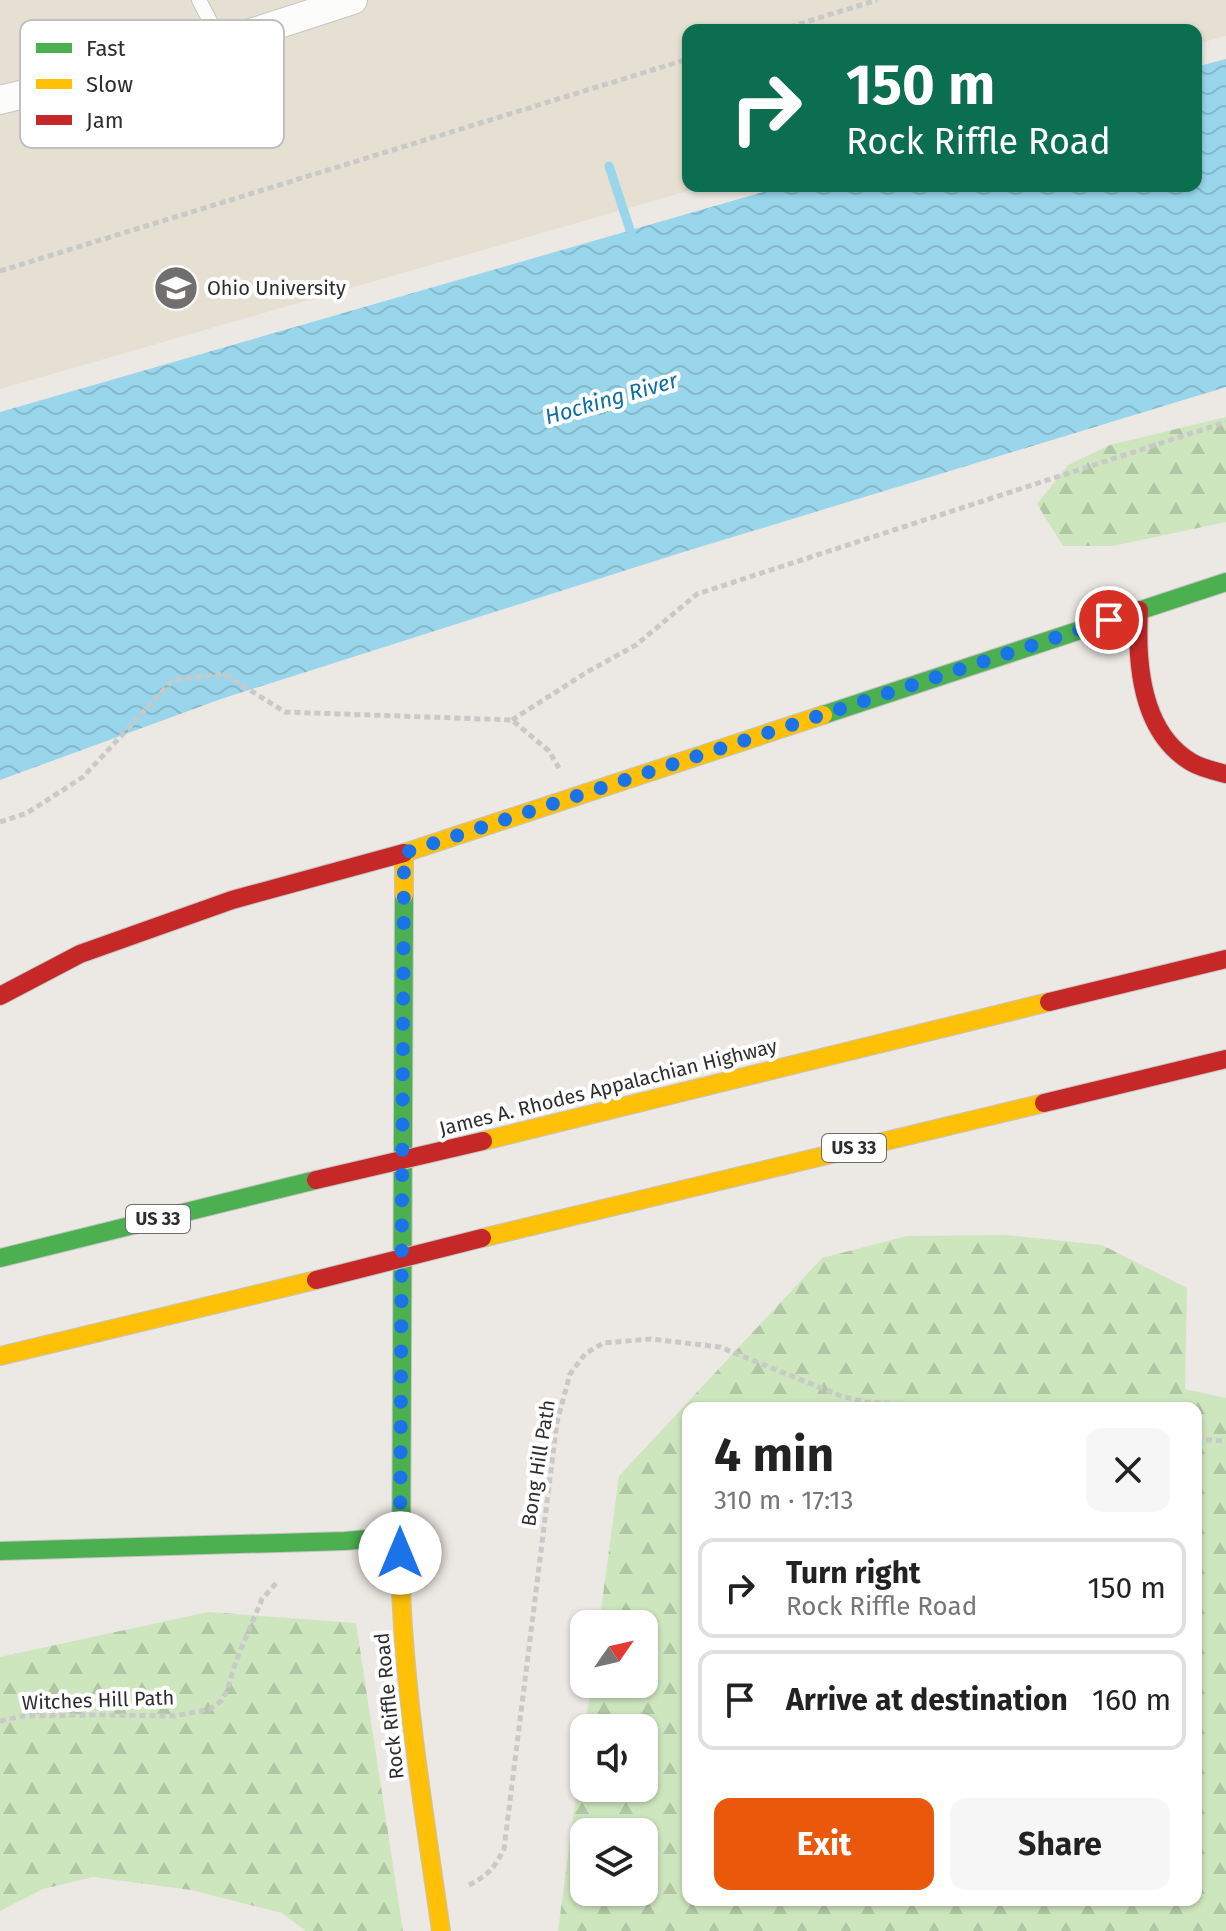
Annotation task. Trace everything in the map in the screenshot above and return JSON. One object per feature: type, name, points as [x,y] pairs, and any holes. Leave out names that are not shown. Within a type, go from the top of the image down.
[{"type":"main road","points":[[0,996],[80,954],[218,905],[404,853],[1226,582]]},
{"type":"main road","points":[[1139,610],[1139,663],[1151,710],[1160,730],[1188,760],[1226,774]]},
{"type":"main road","name":"Rock Riffle Road","points":[[404,853],[400,1536],[404,1658],[441,1931]]},
{"type":"main road","name":"James A. Rhodes Appalachian Highway","points":[[0,1258],[1226,959]]},
{"type":"main road","name":"US 33","points":[[0,1356],[1226,1059]]},
{"type":"main road","points":[[0,1551],[345,1541],[400,1536]]},
{"type":"street","points":[[284,22],[353,0]]},
{"type":"street","points":[[0,100],[20,95]]},
{"type":"lane","points":[[199,0],[209,20]]},
{"type":"path","points":[[799,24],[877,0]]},
{"type":"path","points":[[0,271],[682,61]]},
{"type":"path","points":[[0,822],[27,813],[83,777],[173,680],[224,674],[285,712],[512,720],[636,645],[697,594],[1226,422]]},
{"type":"path","points":[[512,720],[549,751],[575,796]]},
{"type":"path","name":"Bong Hill Path","points":[[460,1890],[495,1867],[504,1849],[557,1422],[570,1374],[585,1354],[603,1343],[651,1339],[720,1347],[841,1396],[866,1402]]},
{"type":"path","points":[[1202,1439],[1226,1441]]},
{"type":"path","name":"Witches Hill Path","points":[[0,1721],[23,1716],[175,1716],[210,1709],[221,1701],[227,1691],[262,1599],[283,1578]]},
{"type":"shaded area","name":"Ohio University","points":[[0,0],[1226,0],[1226,36],[1202,42],[1202,24],[682,24],[684,192],[0,389]]},
{"type":"green space","points":[[1226,417],[1226,522],[1113,546],[1063,546],[1037,504],[1068,465],[1110,445]]},
{"type":"green space","points":[[1006,1235],[1102,1245],[1187,1288],[1185,1389],[1226,1398],[1226,1931],[558,1931],[570,1841],[570,1906],[658,1906],[658,1818],[573,1818],[575,1802],[658,1802],[658,1714],[587,1714],[589,1698],[658,1698],[658,1610],[601,1610],[619,1476],[682,1408],[682,1906],[1202,1906],[1202,1402],[688,1402],[822,1258],[907,1236]]},
{"type":"green space","points":[[208,1612],[356,1623],[403,1931],[306,1931],[282,1913],[191,1890],[93,1877],[43,1889],[0,1911],[0,1657]]},
{"type":"water","name":"Hocking River","points":[[1226,59],[1226,387],[677,554],[221,699],[0,780],[0,412],[763,192],[1202,192],[1202,65]]},
{"type":"waterway","points":[[609,166],[633,239]]},
{"type":"traffic: fast","points":[[823,715],[1226,582]]},
{"type":"traffic: fast","points":[[401,1591],[404,895]]},
{"type":"traffic: fast","points":[[0,1258],[316,1180]]},
{"type":"traffic: fast","points":[[0,1551],[345,1541],[400,1536]]},
{"type":"traffic: slow","points":[[404,895],[404,853],[823,715]]},
{"type":"traffic: slow","points":[[483,1141],[1049,1002]]},
{"type":"traffic: slow","points":[[482,1238],[1044,1103]]},
{"type":"traffic: slow","points":[[0,1356],[316,1280]]},
{"type":"traffic: slow","points":[[401,1591],[412,1719],[441,1931]]},
{"type":"traffic: jam","points":[[1139,610],[1141,673],[1145,694],[1161,733],[1174,749],[1191,762],[1226,774]]},
{"type":"traffic: jam","points":[[0,996],[80,954],[232,900],[404,853]]},
{"type":"traffic: jam","points":[[1049,1002],[1226,959]]},
{"type":"traffic: jam","points":[[1044,1103],[1226,1059]]},
{"type":"traffic: jam","points":[[316,1180],[483,1141]]},
{"type":"traffic: jam","points":[[316,1280],[482,1238]]},
{"type":"place","name":"Ohio University","points":[[176,288]]},
{"type":"route","points":[[400,1553],[404,853],[1109,620]]}]
